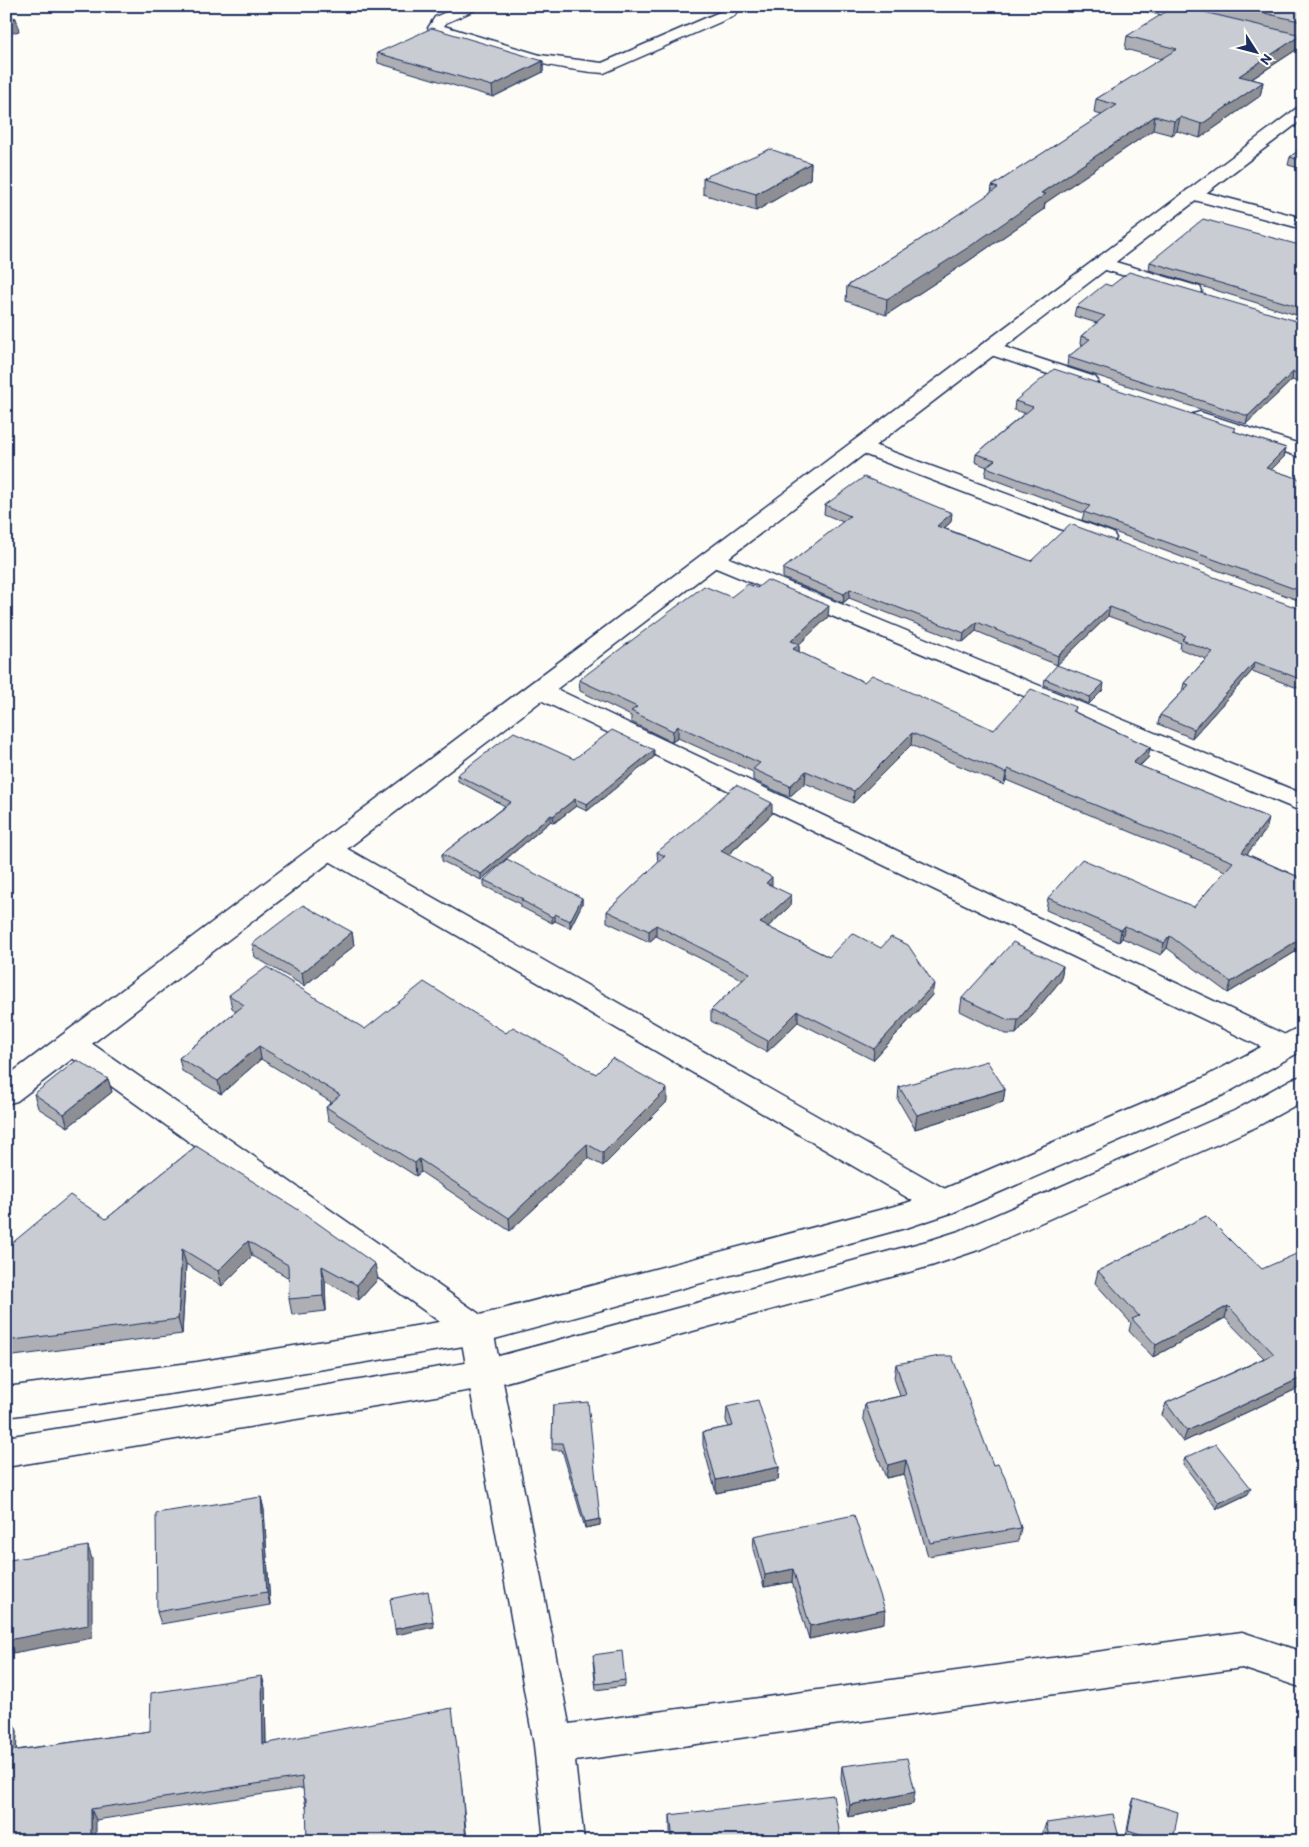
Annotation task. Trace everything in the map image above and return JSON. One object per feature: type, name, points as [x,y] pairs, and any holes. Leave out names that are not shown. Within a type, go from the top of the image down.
[{"type":"street","points":[[472,6],[440,20],[435,28],[540,60],[582,68],[604,68],[729,13],[734,6]]},
{"type":"street","points":[[1145,6],[1217,24]]},
{"type":"street","points":[[6,1093],[1303,111]]},
{"type":"street","points":[[1193,194],[1303,224]]},
{"type":"street","points":[[1102,263],[1211,297]]},
{"type":"street","points":[[990,348],[1109,388]]},
{"type":"street","points":[[1183,412],[1303,452]]},
{"type":"street","points":[[860,446],[1128,546]]},
{"type":"street","points":[[712,558],[1303,804]]},
{"type":"street","points":[[539,690],[1294,1042]]},
{"type":"street","points":[[328,849],[943,1203]]},
{"type":"street","points":[[6,1402],[197,1376],[476,1330],[899,1217],[943,1203],[1212,1087],[1294,1042]]},
{"type":"street","points":[[72,1043],[476,1330],[554,1745],[564,1841]]},
{"type":"street","points":[[6,1452],[484,1374],[939,1251],[970,1240],[1246,1119],[1303,1087]]},
{"type":"street","points":[[554,1745],[1242,1650],[1303,1670]]},
{"type":"building","points":[[1175,6],[1301,35],[1239,76],[1263,82],[1202,124],[1180,117],[1174,121],[1155,116],[1041,193],[1046,194],[969,247],[887,299],[847,286],[998,188],[992,186],[1117,105],[1096,99],[1177,49],[1127,36]]},
{"type":"building","points":[[1234,6],[1303,6],[1303,22]]},
{"type":"building","points":[[6,15],[16,18],[6,22]]},
{"type":"building","points":[[432,28],[543,61],[492,86],[377,53]]},
{"type":"building","points":[[1303,147],[1303,161],[1290,157]]},
{"type":"building","points":[[770,149],[811,163],[756,194],[703,178]]},
{"type":"building","points":[[1203,219],[1303,246],[1303,308],[1150,262]]},
{"type":"building","points":[[1129,272],[1303,323],[1303,375],[1293,372],[1248,416],[1068,357],[1090,339],[1081,336],[1105,316],[1076,307],[1105,284],[1111,286]]},
{"type":"building","points":[[1054,369],[1235,428],[1233,431],[1286,448],[1266,468],[1303,480],[1303,592],[1084,512],[1090,506],[986,467],[995,460],[976,454],[1033,407],[1015,401]]},
{"type":"building","points":[[864,477],[952,513],[937,526],[1031,561],[1070,524],[1303,610],[1303,680],[1255,662],[1194,729],[1160,715],[1189,685],[1184,683],[1213,652],[1182,640],[1186,636],[1110,607],[1058,656],[977,622],[964,633],[850,589],[844,594],[783,569],[850,516],[825,505]]},
{"type":"building","points":[[767,580],[829,606],[791,641],[799,644],[793,649],[864,682],[872,675],[994,730],[1031,689],[1076,707],[1072,711],[1150,747],[1133,763],[1269,818],[1242,852],[1303,879],[1303,937],[1231,982],[1170,936],[1164,943],[1125,926],[1121,930],[1048,898],[1082,859],[1194,907],[1233,862],[1008,769],[1006,773],[912,733],[854,791],[806,771],[790,786],[753,769],[760,763],[678,726],[673,731],[631,711],[637,707],[579,680],[704,586],[731,597],[748,584],[757,588]]},
{"type":"building","points":[[1057,665],[1104,683],[1090,697],[1045,679]]},
{"type":"building","points":[[612,730],[654,750],[587,804],[575,799],[553,816],[551,815],[481,874],[442,854],[511,802],[457,775],[514,732],[574,759]]},
{"type":"building","points":[[736,785],[772,803],[721,851],[772,877],[766,883],[791,895],[760,923],[829,957],[852,933],[881,948],[891,937],[908,945],[934,984],[874,1049],[798,1011],[768,1041],[711,1010],[750,973],[656,925],[649,931],[607,911],[665,856],[657,852]]},
{"type":"building","points":[[507,859],[582,898],[570,921],[555,914],[552,917],[521,900],[523,899],[484,880]]},
{"type":"building","points":[[303,905],[352,932],[302,973],[252,944]]},
{"type":"building","points":[[1013,942],[1063,966],[1018,1020],[1008,1020],[962,998]]},
{"type":"building","points":[[267,967],[365,1029],[424,982],[506,1033],[513,1027],[596,1074],[612,1058],[667,1089],[603,1153],[587,1144],[509,1218],[419,1159],[415,1163],[326,1107],[340,1095],[259,1046],[218,1081],[179,1058],[244,1005],[229,995]]},
{"type":"building","points":[[77,1060],[108,1079],[64,1114],[34,1094]]},
{"type":"building","points":[[987,1061],[1005,1089],[917,1115],[899,1087]]},
{"type":"building","points":[[196,1146],[302,1212],[375,1264],[357,1285],[322,1266],[323,1296],[289,1299],[288,1265],[248,1241],[218,1271],[182,1249],[178,1319],[6,1341],[6,1240],[11,1244],[70,1195],[106,1219]]},
{"type":"building","points":[[1206,1216],[1262,1269],[1303,1251],[1303,1377],[1187,1431],[1166,1403],[1274,1354],[1228,1306],[1156,1345],[1132,1319],[1139,1316],[1098,1271]]},
{"type":"building","points":[[940,1356],[952,1356],[993,1465],[998,1464],[1005,1478],[1021,1528],[930,1543],[906,1460],[888,1465],[865,1404],[906,1395],[896,1364]]},
{"type":"building","points":[[758,1400],[779,1467],[716,1480],[703,1432],[733,1426],[727,1407]]},
{"type":"building","points":[[588,1402],[600,1519],[585,1522],[562,1443],[552,1443],[553,1405]]},
{"type":"building","points":[[1216,1444],[1251,1488],[1219,1503],[1185,1458]]},
{"type":"building","points":[[261,1497],[267,1592],[157,1612],[156,1513]]},
{"type":"building","points":[[854,1515],[885,1610],[810,1626],[793,1569],[765,1575],[754,1536]]},
{"type":"building","points":[[88,1546],[88,1625],[8,1640],[10,1560]]},
{"type":"building","points":[[428,1591],[433,1621],[395,1629],[390,1599]]},
{"type":"building","points":[[622,1651],[625,1680],[596,1684],[593,1655]]},
{"type":"building","points":[[262,1676],[263,1744],[452,1708],[461,1778],[466,1841],[307,1841],[306,1798],[304,1798],[302,1777],[91,1809],[91,1841],[6,1841],[6,1721],[12,1720],[11,1751],[150,1731],[151,1693]]},
{"type":"building","points":[[907,1758],[915,1792],[850,1805],[842,1766]]},
{"type":"building","points":[[833,1795],[841,1841],[673,1841],[670,1815]]},
{"type":"building","points":[[1134,1798],[1178,1812],[1173,1841],[1161,1841],[1128,1830]]},
{"type":"building","points":[[1113,1814],[1120,1841],[1050,1841],[1046,1823]]},
{"type":"building","points":[[927,1835],[928,1841],[883,1841]]}]
